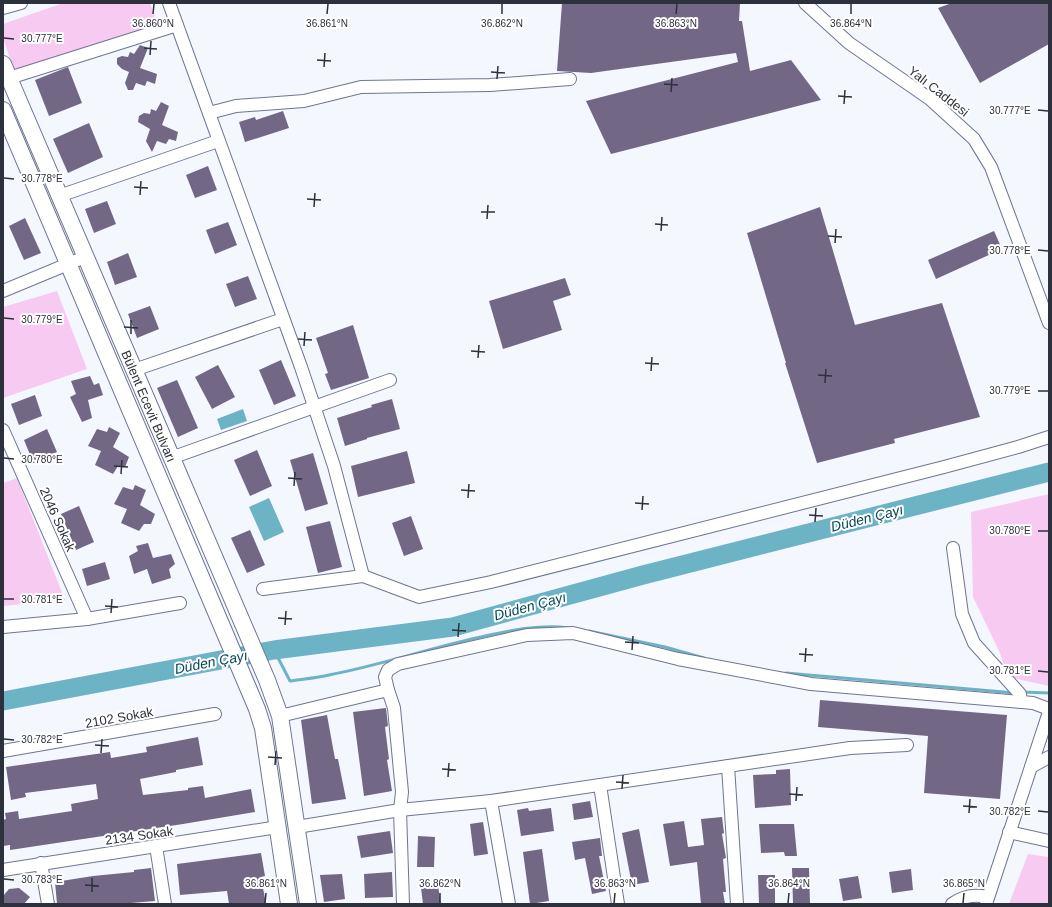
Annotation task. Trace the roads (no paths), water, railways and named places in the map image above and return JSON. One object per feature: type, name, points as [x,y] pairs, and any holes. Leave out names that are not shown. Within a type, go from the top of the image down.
[{"type":"main road","name":"Bülent Ecevit Bulvarı","points":[[6,71],[267,680],[280,716],[308,904]]},
{"type":"main road","name":"Bülent Ecevit Bulvarı","points":[[3,110],[221,620],[263,728],[289,904]]},
{"type":"street","points":[[3,8],[21,3]]},
{"type":"street","points":[[169,3],[314,406],[334,466],[363,576]]},
{"type":"street","name":"Yalı Caddesi","points":[[805,3],[849,43],[930,99],[974,139],[991,167],[1049,323]]},
{"type":"street","points":[[6,71],[177,25]]},
{"type":"street","points":[[209,113],[236,106],[304,101],[361,87],[490,85],[570,79]]},
{"type":"street","points":[[59,196],[218,141]]},
{"type":"street","points":[[3,291],[69,265],[85,257]]},
{"type":"street","points":[[134,370],[283,319]]},
{"type":"street","points":[[171,458],[390,380]]},
{"type":"street","name":"2046 Sokak","points":[[3,430],[87,619]]},
{"type":"street","points":[[262,589],[363,576],[419,597],[498,580],[944,467],[1049,437]]},
{"type":"street","points":[[952,904],[958,899],[971,895],[986,901],[1049,711],[1018,695],[974,643],[962,614],[953,548]]},
{"type":"street","points":[[3,627],[87,619],[180,603]]},
{"type":"street","points":[[403,904],[400,810],[402,792],[394,708],[388,690],[386,677],[388,670],[392,667],[527,635],[573,633],[678,659],[811,684],[1018,695]]},
{"type":"street","points":[[280,716],[388,690]]},
{"type":"street","name":"2102 Sokak","points":[[3,751],[215,714]]},
{"type":"street","points":[[297,827],[400,810],[491,801],[850,748],[907,745]]},
{"type":"street","points":[[1031,768],[1049,757]]},
{"type":"street","points":[[728,766],[737,904]]},
{"type":"street","points":[[600,785],[618,904]]},
{"type":"street","points":[[491,801],[509,904]]},
{"type":"street","name":"2134 Sokak","points":[[3,870],[278,827]]},
{"type":"street","points":[[1009,832],[1049,841]]},
{"type":"street","points":[[156,846],[165,904]]},
{"type":"street","points":[[41,863],[48,904]]},
{"type":"water","points":[[243,409],[247,421],[221,430],[217,419]]},
{"type":"water","points":[[269,498],[284,532],[264,541],[249,507]]},
{"type":"waterway","name":"Düden Çayı","points":[[3,701],[274,650],[453,627],[643,575],[1049,472]]},
{"type":"waterway","points":[[274,650],[290,681],[349,671],[466,640],[527,628],[569,628]]},
{"type":"waterway","points":[[589,631],[665,647],[704,658]]},
{"type":"waterway","points":[[786,673],[1015,693]]},
{"type":"waterway","points":[[1021,692],[1049,693]]}]
